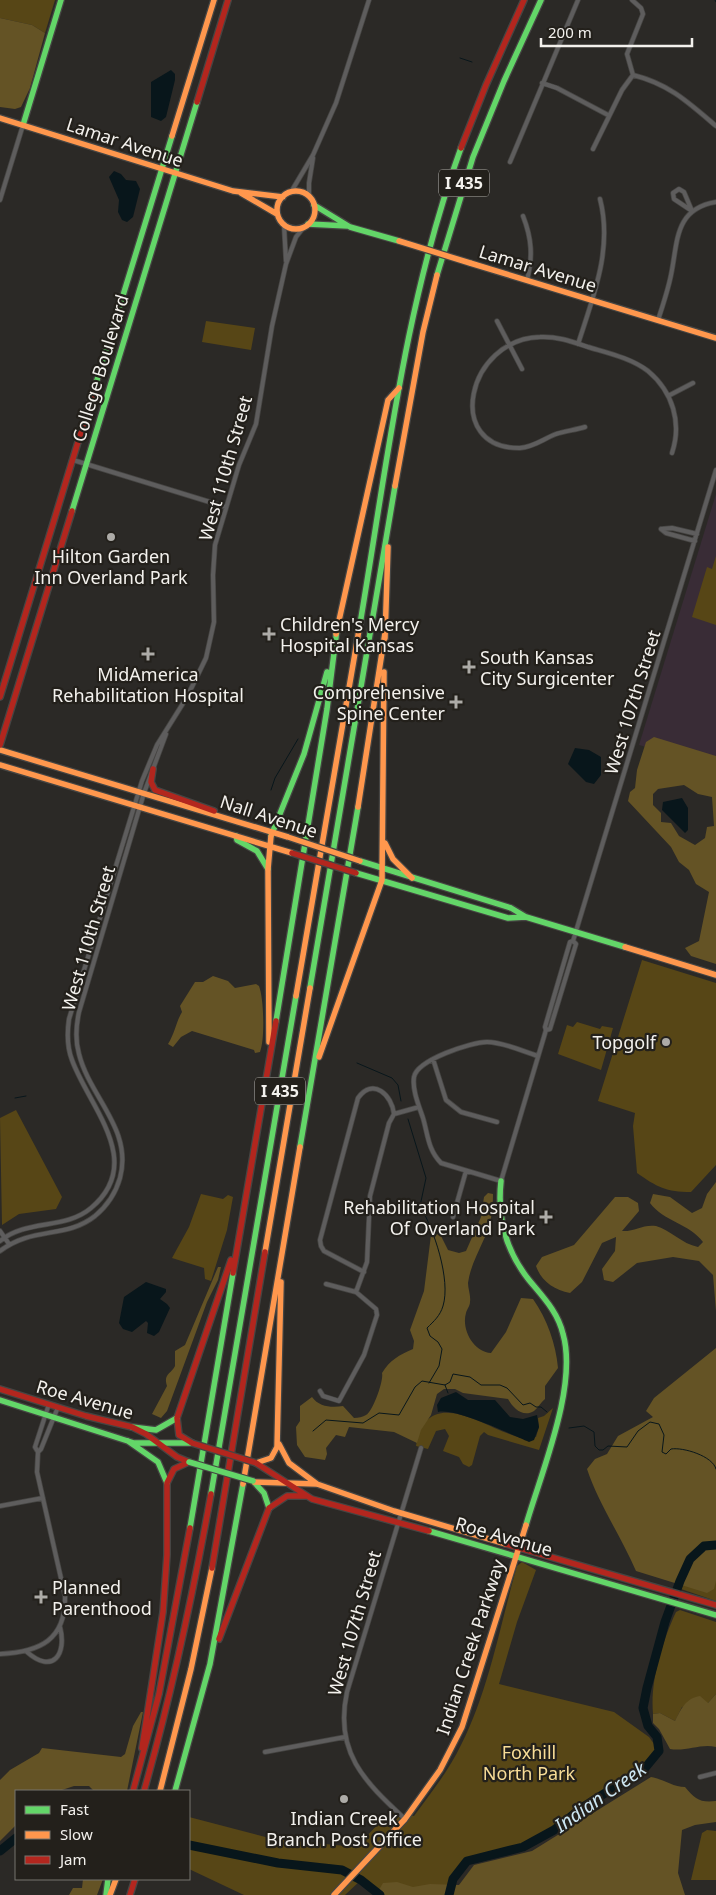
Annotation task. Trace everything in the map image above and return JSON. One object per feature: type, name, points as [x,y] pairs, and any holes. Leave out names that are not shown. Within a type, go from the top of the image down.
[{"type":"main road","points":[[23,125],[61,0]]},
{"type":"main road","name":"College Boulevard","points":[[0,697],[214,0]]},
{"type":"main road","name":"College Boulevard","points":[[0,745],[228,0]]},
{"type":"main road","name":"I 435","points":[[144,1790],[167,1709],[196,1579],[326,827],[399,388],[416,302],[444,201],[478,103],[525,0]]},
{"type":"main road","name":"I 435","points":[[160,1790],[187,1685],[212,1566],[390,514],[423,332],[451,225],[487,121],[540,0]]},
{"type":"main road","name":"Lamar Avenue","points":[[0,118],[175,174],[242,193],[283,197]]},
{"type":"main road","points":[[291,192],[299,192],[309,197],[314,204],[314,216],[306,226],[292,229],[284,225],[277,214],[278,204],[283,197],[291,192]]},
{"type":"main road","name":"Lamar Avenue","points":[[242,193],[277,214]]},
{"type":"main road","name":"Lamar Avenue","points":[[314,204],[350,226]]},
{"type":"main road","name":"Lamar Avenue","points":[[306,226],[320,223],[350,226],[716,338]]},
{"type":"main road","points":[[270,1058],[268,869],[272,831],[314,725],[388,400],[399,388]]},
{"type":"main road","points":[[313,1075],[382,880],[384,841],[382,741],[390,514]]},
{"type":"main road","points":[[134,1790],[150,1735],[169,1650],[326,719],[337,629]]},
{"type":"main road","points":[[175,1790],[210,1664],[242,1492],[368,748],[385,633]]},
{"type":"main road","name":"Nall Avenue","points":[[0,750],[272,831],[383,869],[511,908],[526,917],[716,975]]},
{"type":"main road","name":"Nall Avenue","points":[[0,765],[508,918],[526,917]]},
{"type":"main road","points":[[153,769],[151,782],[155,790],[203,806],[227,818]]},
{"type":"main road","points":[[236,836],[236,840],[257,851],[268,869]]},
{"type":"main road","points":[[384,841],[393,859],[412,878]]},
{"type":"main road","name":"Indian Creek Parkway","points":[[334,1895],[405,1819],[440,1770],[462,1727],[517,1555],[564,1396],[568,1375],[563,1330],[553,1309],[526,1276],[508,1246],[502,1227],[499,1206],[501,1182]]},
{"type":"main road","points":[[192,1443],[179,1435],[177,1418],[239,1239]]},
{"type":"main road","points":[[256,1463],[271,1458],[277,1451],[281,1265]]},
{"type":"main road","name":"Roe Avenue","points":[[0,1389],[132,1427],[159,1443],[177,1457],[189,1462],[252,1481],[317,1484],[401,1513],[716,1605]]},
{"type":"main road","name":"Roe Avenue","points":[[0,1400],[128,1441],[192,1443],[256,1463],[306,1496],[517,1555],[716,1615]]},
{"type":"main road","points":[[132,1427],[149,1431],[158,1430],[177,1418]]},
{"type":"main road","points":[[128,1441],[158,1462],[168,1483]]},
{"type":"main road","points":[[278,1442],[282,1454],[291,1468],[317,1484]]},
{"type":"main road","points":[[134,1790],[152,1692],[163,1612],[167,1555],[168,1483],[174,1469],[189,1462]]},
{"type":"main road","points":[[252,1481],[261,1488],[269,1508]]},
{"type":"main road","points":[[210,1664],[269,1508],[287,1496],[306,1496]]},
{"type":"main road","points":[[106,1895],[108,1880]]},
{"type":"main road","points":[[110,1895],[116,1880]]},
{"type":"main road","points":[[130,1895],[134,1882]]},
{"type":"street","points":[[291,192],[313,155],[336,103],[369,0]]},
{"type":"street","points":[[510,162],[578,0]]},
{"type":"street","points":[[632,0],[641,8],[643,14],[627,54],[633,75]]},
{"type":"street","points":[[593,149],[608,115],[633,75]]},
{"type":"street","points":[[633,75],[652,80],[668,88],[716,126]]},
{"type":"street","points":[[542,83],[557,88],[608,115]]},
{"type":"street","points":[[0,200],[23,125]]},
{"type":"street","points":[[309,197],[313,155]]},
{"type":"street","points":[[679,189],[684,192],[692,211],[674,199],[675,190],[679,189]]},
{"type":"street","points":[[578,344],[592,300],[604,252],[604,224],[600,199]]},
{"type":"street","points":[[658,320],[670,280],[678,233],[692,211],[716,202]]},
{"type":"street","points":[[523,216],[530,237],[532,253],[527,280]]},
{"type":"street","name":"West 110th Street","points":[[284,225],[286,264]]},
{"type":"street","name":"West 110th Street","points":[[1,1248],[27,1236],[68,1229],[85,1222],[104,1207],[119,1182],[122,1163],[121,1143],[115,1126],[82,1064],[77,1048],[76,1030],[79,1012],[140,806],[141,792],[157,745],[167,732],[196,682],[209,648],[214,615],[214,553],[226,507],[256,424],[286,264],[296,237],[306,226]]},
{"type":"street","points":[[497,321],[522,369]]},
{"type":"street","points":[[585,427],[556,434],[530,447],[514,447],[491,440],[484,434],[474,415],[472,403],[473,392],[486,364],[502,349],[510,345],[528,338],[544,336],[578,344],[638,365],[656,379],[668,396],[677,424],[672,453]]},
{"type":"street","points":[[668,396],[694,382]]},
{"type":"street","points":[[73,460],[226,507]]},
{"type":"street","name":"West 107th Street","points":[[501,1182],[546,1030],[550,1029],[576,944],[573,941],[716,470]]},
{"type":"street","points":[[695,541],[666,533],[661,529],[672,528],[697,534]]},
{"type":"street","name":"West 110th Street","points":[[0,1241],[4,1237],[26,1228],[59,1223],[84,1213],[97,1202],[110,1180],[114,1162],[113,1145],[105,1124],[72,1062],[68,1029],[72,1008],[134,804],[153,769],[167,732]]},
{"type":"street","points":[[501,1182],[441,1163],[434,1157],[429,1149],[414,1076],[424,1065],[433,1059],[479,1043],[488,1042],[538,1056]]},
{"type":"street","points":[[433,1059],[446,1100],[461,1112],[498,1122]]},
{"type":"street","points":[[356,1292],[364,1272],[369,1251],[370,1196],[389,1123],[394,1114],[393,1108],[379,1090],[371,1088],[363,1091],[358,1098],[320,1240],[324,1251],[364,1272]]},
{"type":"street","points":[[394,1114],[419,1107]]},
{"type":"street","points":[[452,1217],[466,1171]]},
{"type":"street","points":[[0,1231],[9,1244]]},
{"type":"street","points":[[320,1391],[322,1396],[339,1401],[364,1355],[377,1315],[376,1309],[356,1292],[326,1284]]},
{"type":"street","points":[[0,1654],[27,1652],[43,1645],[60,1627],[65,1611],[65,1596],[37,1472],[38,1452],[35,1447],[44,1413],[49,1404]]},
{"type":"street","points":[[38,1452],[41,1449],[58,1407]]},
{"type":"street","name":"West 107th Street","points":[[405,1819],[362,1775],[348,1751],[343,1719],[347,1692],[421,1448]]},
{"type":"street","points":[[0,1506],[43,1498]]},
{"type":"street","points":[[27,1652],[40,1660],[50,1661],[58,1657],[63,1644],[60,1627]]},
{"type":"street","points":[[265,1752],[345,1737]]},
{"type":"street","points":[[700,1776],[716,1773]]},
{"type":"shaded area","points":[[0,18],[32,25],[45,33],[30,88],[21,107],[15,109],[0,107]]},
{"type":"shaded area","points":[[171,70],[175,74],[175,80],[166,117],[161,121],[151,117],[151,82]]},
{"type":"shaded area","points":[[114,171],[121,174],[126,180],[136,181],[140,189],[133,217],[127,222],[122,220],[118,212],[119,200],[109,177]]},
{"type":"shaded area","points":[[716,494],[716,767],[639,745]]},
{"type":"shaded area","points":[[654,737],[716,756],[716,964],[691,956],[685,948],[699,941],[709,892],[696,884],[689,870],[679,862],[671,847],[628,801],[630,792],[635,788],[637,770],[646,742]],"holes":[[[684,785],[698,794],[712,797],[714,826],[707,827],[705,838],[695,845],[679,836],[671,823],[661,822],[661,813],[653,805],[653,794],[658,789]]]},
{"type":"shaded area","points":[[575,748],[589,750],[601,757],[601,775],[594,784],[586,782],[568,764]]},
{"type":"shaded area","points":[[682,798],[688,808],[688,830],[685,833],[662,810],[663,802]]},
{"type":"shaded area","points":[[213,976],[228,981],[235,988],[256,984],[259,986],[263,1019],[263,1038],[260,1052],[255,1053],[254,1050],[192,1031],[181,1037],[173,1047],[168,1044],[182,1012],[180,1006],[195,982],[203,982]]},
{"type":"shaded area","points":[[716,1182],[716,1311],[713,1275],[699,1261],[673,1257],[637,1263],[613,1282],[604,1280],[602,1269],[615,1251],[616,1237],[602,1243],[582,1282],[570,1293],[559,1290],[549,1284],[538,1271],[536,1266],[542,1257],[574,1245],[615,1197],[628,1197],[638,1203],[639,1211],[622,1231],[656,1226],[698,1247],[703,1242],[698,1236],[662,1214],[650,1203],[653,1194],[670,1197],[692,1213],[702,1208],[707,1194]]},
{"type":"shaded area","points":[[488,1193],[493,1194],[491,1217],[469,1277],[470,1305],[466,1313],[465,1326],[474,1344],[479,1349],[491,1353],[506,1332],[521,1298],[533,1299],[547,1323],[557,1359],[558,1368],[545,1386],[545,1399],[534,1411],[522,1413],[508,1399],[463,1393],[455,1389],[444,1389],[437,1394],[431,1415],[421,1430],[417,1443],[394,1432],[349,1427],[345,1437],[336,1435],[326,1448],[325,1460],[305,1457],[297,1445],[296,1427],[300,1421],[300,1406],[312,1397],[318,1403],[326,1406],[343,1406],[354,1418],[359,1418],[369,1412],[377,1395],[385,1368],[395,1358],[413,1349],[414,1341],[410,1330],[424,1291],[431,1235],[440,1234],[448,1250],[459,1253],[466,1251],[481,1217],[484,1197]]},
{"type":"shaded area","points":[[218,1267],[221,1267],[218,1280],[207,1302],[167,1411],[161,1418],[152,1414],[167,1386],[166,1379],[175,1366],[175,1351],[185,1345]]},
{"type":"shaded area","points":[[146,1282],[166,1289],[166,1292],[160,1299],[170,1308],[159,1332],[154,1336],[147,1333],[148,1323],[146,1321],[132,1332],[123,1329],[119,1323],[124,1297]]},
{"type":"shaded area","points":[[716,1348],[716,1581],[714,1589],[707,1593],[636,1571],[587,1469],[595,1459],[607,1454],[618,1436],[653,1417],[646,1411],[654,1398]]},
{"type":"shaded area","points":[[456,1392],[468,1400],[495,1400],[510,1417],[523,1419],[537,1415],[539,1427],[534,1440],[529,1442],[457,1414],[438,1412],[437,1405],[441,1398]]},
{"type":"shaded area","points":[[716,1694],[716,1747],[670,1749],[659,1729],[653,1723],[653,1714],[660,1713],[675,1721],[682,1708],[691,1699],[700,1696],[708,1703]]},
{"type":"shaded area","points":[[141,1712],[143,1712],[127,1790],[93,1790],[89,1786],[74,1786],[62,1790],[15,1790],[15,1826],[0,1841],[0,1780],[10,1770],[39,1753],[42,1748],[121,1757],[125,1754],[133,1726]]},
{"type":"shaded area","points":[[651,1777],[676,1786],[685,1787],[692,1795],[702,1801],[716,1801],[716,1822],[695,1825],[682,1830],[678,1873],[685,1895],[376,1895],[383,1883],[397,1882],[413,1887],[430,1884],[459,1885],[474,1865],[532,1851]]},
{"type":"shaded area","points":[[83,1880],[103,1880],[97,1895],[69,1895],[73,1888],[82,1888]]},
{"type":"green space","points":[[0,0],[55,0],[45,33],[32,25],[0,18]]},
{"type":"green space","points":[[206,321],[255,328],[251,350],[202,342]]},
{"type":"green space","points":[[716,556],[716,625],[692,617],[707,567],[712,569]]},
{"type":"green space","name":"Topgolf","points":[[642,960],[716,983],[716,1165],[691,1192],[662,1188],[637,1173],[633,1126],[635,1113],[598,1101]]},
{"type":"green space","points":[[577,1022],[600,1029],[602,1026],[613,1028],[601,1070],[558,1054],[567,1025],[573,1027]]},
{"type":"green space","points":[[16,1110],[62,1197],[56,1209],[19,1214],[2,1225],[0,1118]]},
{"type":"green space","points":[[201,1194],[223,1199],[228,1195],[233,1197],[227,1230],[211,1281],[205,1279],[204,1268],[172,1258],[189,1227]]},
{"type":"green space","points":[[553,1408],[539,1450],[488,1435],[484,1432],[480,1436],[472,1465],[469,1467],[463,1464],[459,1457],[443,1451],[449,1436],[445,1429],[436,1431],[428,1449],[416,1446],[422,1427],[432,1416],[444,1413],[459,1414],[506,1433],[524,1438],[536,1437],[539,1427],[538,1418],[544,1416]]},
{"type":"green space","points":[[716,1548],[716,1601],[681,1589],[695,1566]]},
{"type":"green space","name":"Foxhill North Park","points":[[522,1562],[536,1570],[517,1622],[499,1684],[614,1712],[649,1737],[659,1751],[645,1768],[583,1807],[554,1830],[523,1847],[467,1861],[453,1879],[449,1895],[380,1895],[361,1880],[345,1895],[244,1895],[190,1869],[190,1817],[273,1839],[356,1847],[390,1812],[414,1816],[451,1763],[471,1724],[487,1680],[517,1566]]},
{"type":"green space","points":[[680,1610],[716,1622],[716,1694],[708,1703],[682,1707],[675,1721],[660,1713],[653,1714],[653,1688],[666,1636],[676,1612]]},
{"type":"green space","points":[[707,1830],[716,1831],[716,1880],[691,1880],[702,1833]]},
{"type":"waterway","points":[[460,58],[472,62]]},
{"type":"waterway","points":[[271,790],[275,778],[298,739]]},
{"type":"waterway","points":[[357,1063],[392,1078],[398,1085],[401,1101]]},
{"type":"waterway","points":[[15,1098],[26,1096]]},
{"type":"waterway","points":[[408,1119],[426,1178],[420,1206],[436,1241],[445,1283],[442,1310],[427,1328],[430,1336],[438,1342],[442,1349],[439,1366],[429,1383]]},
{"type":"waterway","points":[[313,1431],[326,1420],[363,1423],[379,1413],[399,1415],[415,1387],[422,1381],[445,1385],[450,1382],[453,1374],[470,1377],[481,1385],[500,1385],[507,1388],[523,1405],[530,1403],[536,1407],[541,1407],[547,1412]]},
{"type":"waterway","points":[[445,1385],[448,1393]]},
{"type":"waterway","points":[[569,1428],[584,1426],[594,1432],[595,1446],[599,1450],[603,1450],[608,1446],[627,1447],[638,1431],[650,1422],[659,1424],[664,1435],[662,1452],[666,1454],[671,1449],[676,1449],[697,1453],[714,1464],[716,1469]]},
{"type":"waterway","name":"Indian Creek","points":[[449,1895],[453,1879],[467,1861],[523,1847],[554,1830],[583,1807],[645,1768],[659,1751],[657,1737],[648,1726],[643,1708],[665,1622],[690,1559],[704,1546],[716,1545]]},
{"type":"waterway","name":"Indian Creek","points":[[0,1851],[15,1839]]},
{"type":"waterway","name":"Indian Creek","points":[[190,1845],[278,1863],[342,1870],[361,1880],[380,1895]]},
{"type":"traffic: fast","points":[[23,125],[61,0]]},
{"type":"traffic: fast","points":[[437,275],[473,157],[504,81],[541,0]]},
{"type":"traffic: fast","points":[[72,511],[197,102]]},
{"type":"traffic: fast","points":[[93,393],[172,136]]},
{"type":"traffic: fast","points":[[360,624],[389,444],[412,324],[425,265],[461,148]]},
{"type":"traffic: fast","points":[[314,205],[350,227],[399,241]]},
{"type":"traffic: fast","points":[[308,224],[348,226]]},
{"type":"traffic: fast","points":[[310,988],[395,486]]},
{"type":"traffic: fast","points":[[276,1021],[327,709],[337,629]]},
{"type":"traffic: fast","points":[[271,836],[304,754],[327,672]]},
{"type":"traffic: fast","points":[[300,1147],[358,807]]},
{"type":"traffic: fast","points":[[236,836],[237,840],[257,851],[268,869]]},
{"type":"traffic: fast","points":[[360,861],[511,908],[526,917],[625,947]]},
{"type":"traffic: fast","points":[[356,873],[508,918],[526,917]]},
{"type":"traffic: fast","points":[[211,1494],[296,996]]},
{"type":"traffic: fast","points":[[501,1181],[500,1208],[509,1245],[521,1269],[558,1319],[563,1334],[566,1355],[566,1378],[556,1430],[526,1525]]},
{"type":"traffic: fast","points":[[190,1528],[233,1273]]},
{"type":"traffic: fast","points":[[0,1400],[134,1443],[192,1443]]},
{"type":"traffic: fast","points":[[132,1427],[156,1430],[177,1418]]},
{"type":"traffic: fast","points":[[128,1441],[158,1462],[167,1483]]},
{"type":"traffic: fast","points":[[189,1462],[253,1481]]},
{"type":"traffic: fast","points":[[253,1481],[264,1493],[269,1508]]},
{"type":"traffic: fast","points":[[175,1790],[210,1664],[243,1484]]},
{"type":"traffic: fast","points":[[429,1531],[716,1615]]},
{"type":"traffic: fast","points":[[106,1895],[108,1880]]},
{"type":"traffic: slow","points":[[172,136],[214,0]]},
{"type":"traffic: slow","points":[[0,118],[233,191],[283,197]]},
{"type":"traffic: slow","points":[[296,191],[309,197],[315,210],[309,223],[296,229],[283,223],[277,210],[283,197],[296,191]]},
{"type":"traffic: slow","points":[[241,193],[277,214]]},
{"type":"traffic: slow","points":[[399,241],[470,263]]},
{"type":"traffic: slow","points":[[470,263],[716,338]]},
{"type":"traffic: slow","points":[[395,486],[423,332],[437,275]]},
{"type":"traffic: slow","points":[[336,634],[388,400],[399,388]]},
{"type":"traffic: slow","points":[[385,638],[388,547]]},
{"type":"traffic: slow","points":[[296,996],[360,624]]},
{"type":"traffic: slow","points":[[358,807],[385,633]]},
{"type":"traffic: slow","points":[[319,1057],[382,880],[384,672]]},
{"type":"traffic: slow","points":[[0,750],[288,837]]},
{"type":"traffic: slow","points":[[0,765],[292,853]]},
{"type":"traffic: slow","points":[[269,1042],[268,869],[271,836]]},
{"type":"traffic: slow","points":[[288,837],[360,861]]},
{"type":"traffic: slow","points":[[385,843],[393,859],[412,878]]},
{"type":"traffic: slow","points":[[625,947],[716,975]]},
{"type":"traffic: slow","points":[[265,1252],[310,988]]},
{"type":"traffic: slow","points":[[243,1484],[300,1147]]},
{"type":"traffic: slow","points":[[256,1463],[271,1458],[277,1447],[281,1282]]},
{"type":"traffic: slow","points":[[279,1444],[289,1463],[317,1484]]},
{"type":"traffic: slow","points":[[254,1482],[317,1484],[394,1511],[506,1544]]},
{"type":"traffic: slow","points":[[334,1895],[405,1819],[440,1770],[462,1727],[526,1525]]},
{"type":"traffic: slow","points":[[160,1790],[191,1669],[212,1568]]},
{"type":"traffic: slow","points":[[110,1895],[116,1880]]},
{"type":"traffic: jam","points":[[197,102],[228,0]]},
{"type":"traffic: jam","points":[[461,148],[486,85],[524,0]]},
{"type":"traffic: jam","points":[[0,697],[93,393]]},
{"type":"traffic: jam","points":[[0,745],[72,511]]},
{"type":"traffic: jam","points":[[153,769],[151,782],[155,790],[214,811]]},
{"type":"traffic: jam","points":[[292,853],[356,873]]},
{"type":"traffic: jam","points":[[233,1273],[276,1021]]},
{"type":"traffic: jam","points":[[212,1568],[265,1252]]},
{"type":"traffic: jam","points":[[192,1443],[179,1435],[177,1418],[231,1260]]},
{"type":"traffic: jam","points":[[0,1389],[86,1416],[132,1427],[146,1434],[177,1457],[189,1462]]},
{"type":"traffic: jam","points":[[192,1443],[256,1463]]},
{"type":"traffic: jam","points":[[142,1748],[163,1612],[167,1555],[167,1483],[174,1469],[189,1462]]},
{"type":"traffic: jam","points":[[256,1463],[312,1499],[429,1531]]},
{"type":"traffic: jam","points":[[144,1790],[181,1643],[211,1494]]},
{"type":"traffic: jam","points":[[219,1639],[269,1508],[287,1496],[306,1496]]},
{"type":"traffic: jam","points":[[133,1790],[159,1694],[190,1528]]},
{"type":"traffic: jam","points":[[506,1544],[716,1605]]},
{"type":"traffic: jam","points":[[130,1895],[135,1880]]},
{"type":"place","name":"Hilton Garden Inn Overland Park","points":[[111,537]]},
{"type":"place","name":"Children's Mercy Hospital Kansas","points":[[269,634]]},
{"type":"place","name":"MidAmerica Rehabilitation Hospital","points":[[148,654]]},
{"type":"place","name":"South Kansas City Surgicenter","points":[[469,667]]},
{"type":"place","name":"Comprehensive Spine Center","points":[[456,702]]},
{"type":"place","name":"Topgolf","points":[[666,1042]]},
{"type":"place","name":"Rehabilitation Hospital Of Overland Park","points":[[546,1217]]},
{"type":"place","name":"Planned Parenthood","points":[[41,1597]]},
{"type":"place","name":"Indian Creek Branch Post Office","points":[[344,1799]]}]
